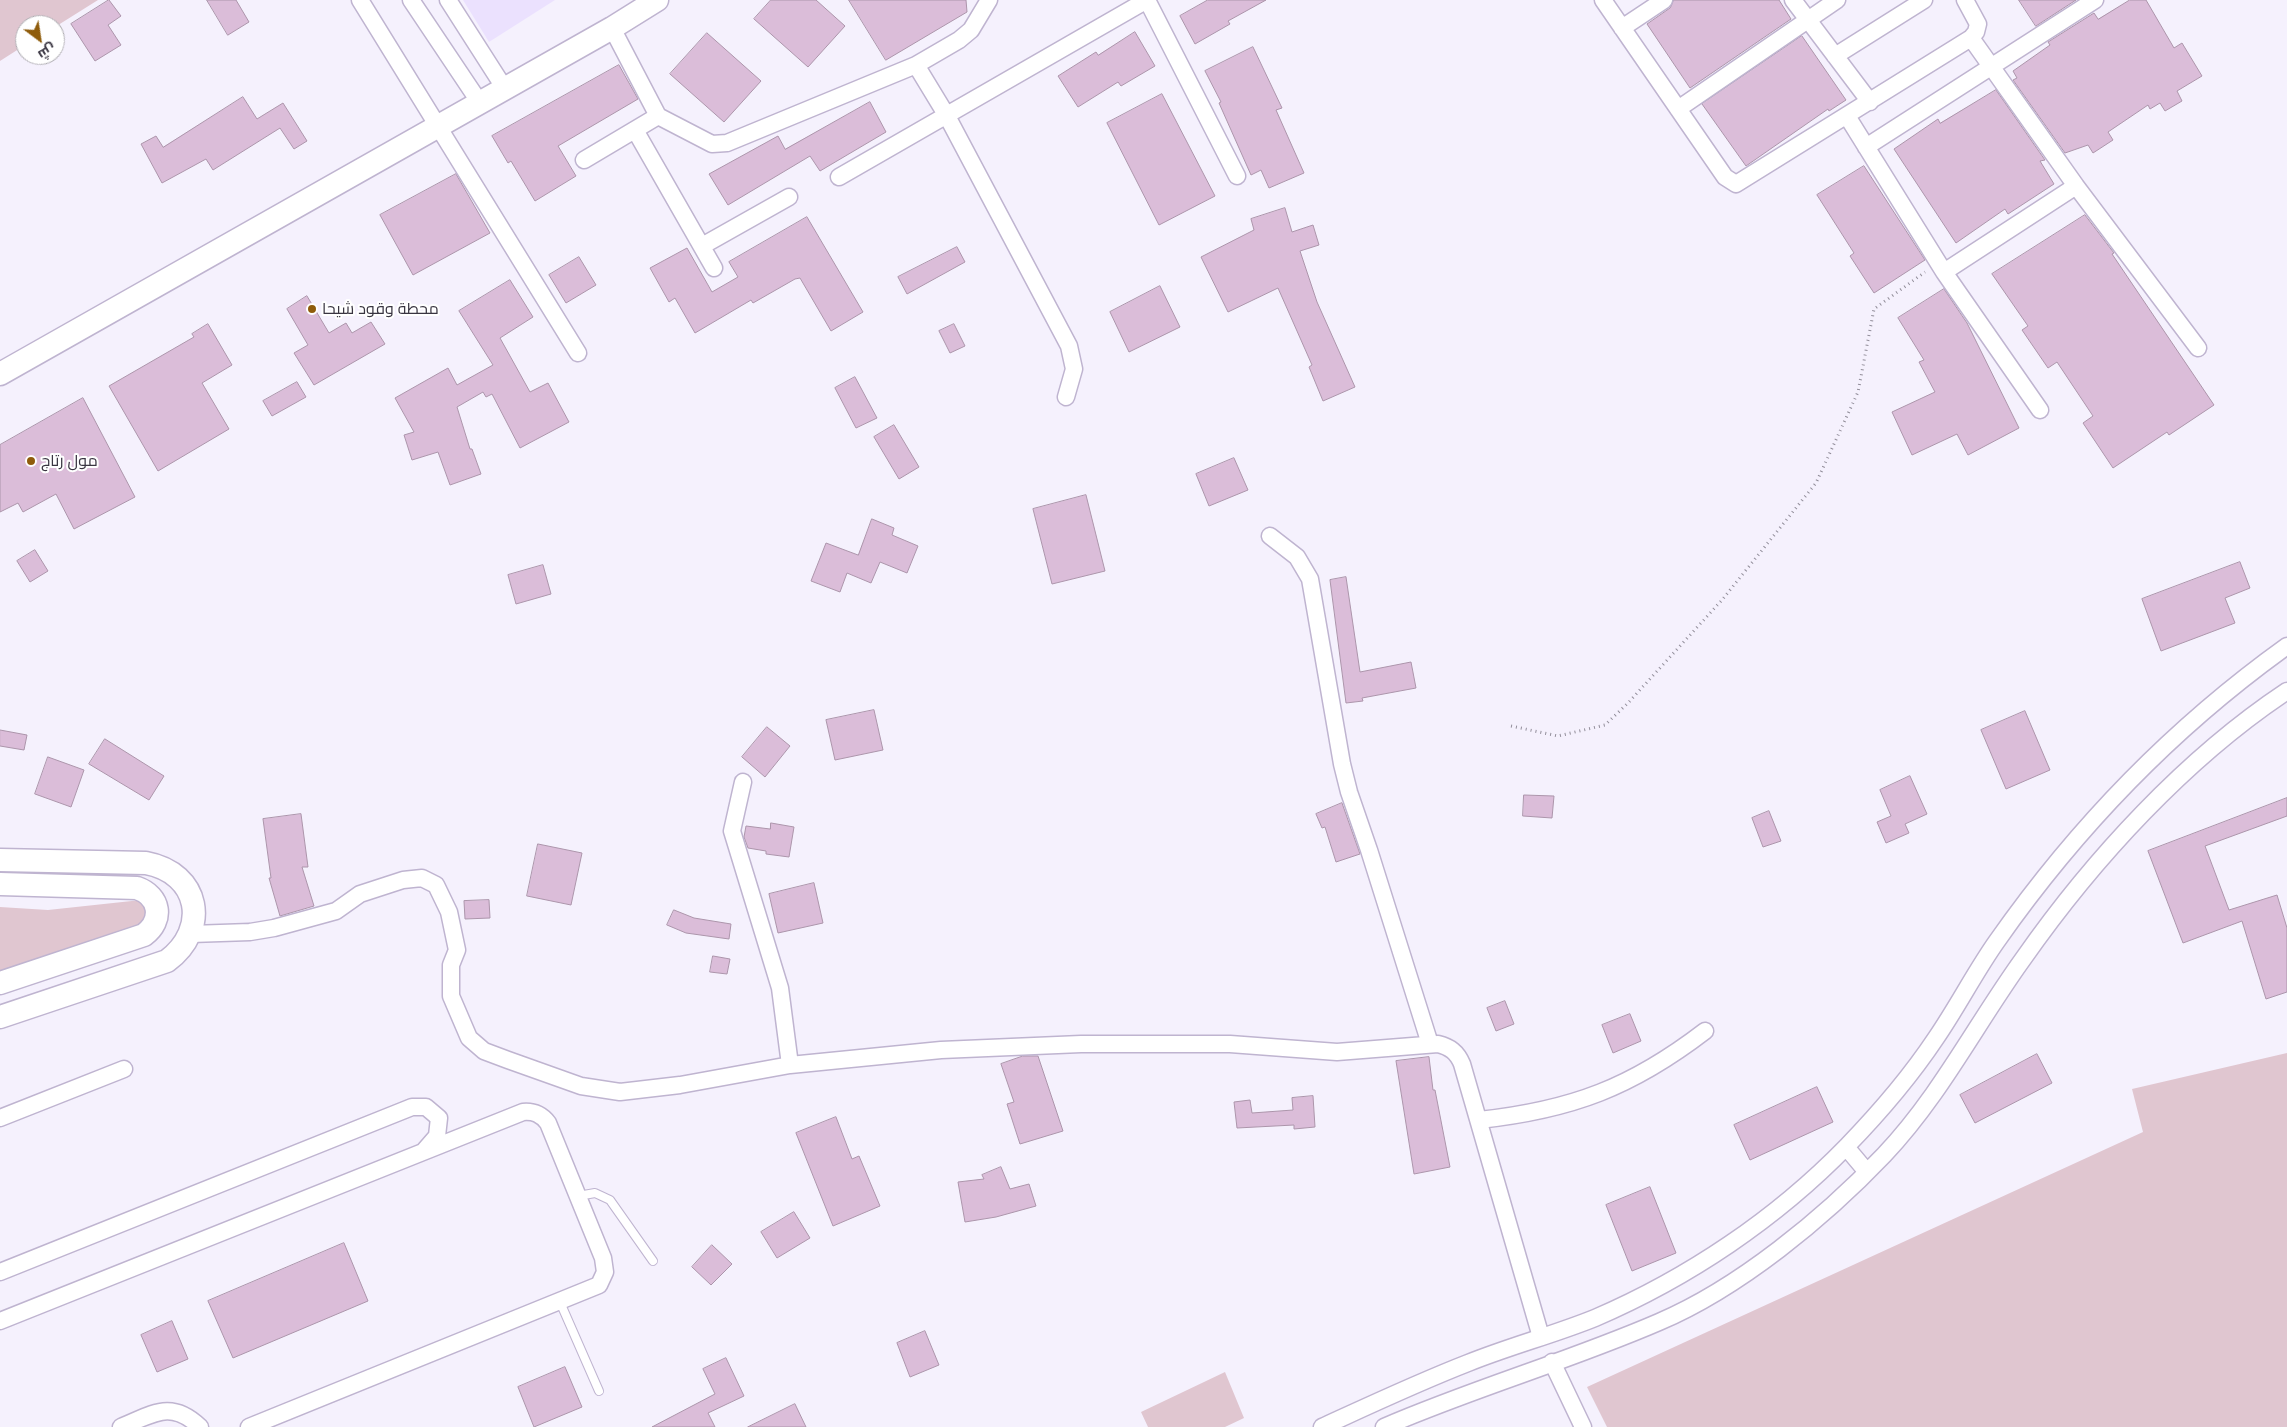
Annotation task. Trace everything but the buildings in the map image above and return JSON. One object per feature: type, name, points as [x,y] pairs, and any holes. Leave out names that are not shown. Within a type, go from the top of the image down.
[{"type":"main road","points":[[0,374],[505,89],[657,0]]},
{"type":"main road","points":[[0,860],[146,863],[158,865],[179,878],[186,887],[194,910],[191,934],[185,945],[168,961],[0,1017]]},
{"type":"main road","points":[[0,884],[137,888],[151,895],[158,909],[155,924],[144,935],[0,983]]},
{"type":"street","points":[[360,0],[578,353]]},
{"type":"street","points":[[411,0],[480,103]]},
{"type":"street","points":[[448,0],[505,89]]},
{"type":"street","points":[[612,28],[658,116],[712,144],[727,143],[916,65],[959,40],[971,30],[988,0]]},
{"type":"street","points":[[839,176],[1147,0],[1237,176]]},
{"type":"street","points":[[1603,0],[1726,178],[1736,184],[1971,38],[1976,32],[1978,24],[1965,0]]},
{"type":"street","points":[[1622,28],[1664,0]]},
{"type":"street","points":[[1793,0],[1870,102]]},
{"type":"street","points":[[1678,109],[1837,0]]},
{"type":"street","points":[[1835,56],[1924,0]]},
{"type":"street","points":[[1866,147],[2095,0]]},
{"type":"street","points":[[1971,38],[2076,186],[2198,348]]},
{"type":"street","points":[[916,65],[947,116],[1069,346],[1074,369],[1066,397]]},
{"type":"street","points":[[584,160],[658,116]]},
{"type":"street","points":[[1847,116],[1941,267],[2040,410]]},
{"type":"street","points":[[635,130],[714,268]]},
{"type":"street","points":[[1941,267],[2076,186]]},
{"type":"street","points":[[702,246],[789,198]]},
{"type":"street","points":[[1270,536],[1297,557],[1310,579],[1340,755],[1349,792],[1430,1044]]},
{"type":"street","points":[[1322,1427],[1468,1363],[1593,1318],[1631,1301],[1705,1260],[1774,1211],[1846,1148],[1909,1075],[1937,1037],[1966,988],[2002,934],[2041,882],[2097,814],[2138,772],[2206,708],[2287,646]]},
{"type":"street","points":[[1384,1427],[1486,1386],[1661,1321],[1699,1301],[1786,1243],[1840,1197],[1885,1154],[1932,1097],[2023,958],[2098,863],[2180,778],[2223,740],[2287,691]]},
{"type":"street","points":[[744,782],[732,831],[780,988],[790,1065]]},
{"type":"street","points":[[191,934],[250,932],[274,928],[336,911],[360,894],[403,880],[422,878],[436,886],[449,912],[457,950],[451,965],[450,996],[469,1038],[484,1051],[581,1086],[620,1092],[680,1086],[790,1065],[941,1050],[1081,1044],[1230,1044],[1337,1052],[1430,1044],[1446,1046],[1459,1056],[1542,1337]]},
{"type":"street","points":[[1479,1120],[1520,1116],[1552,1109],[1600,1094],[1637,1077],[1672,1056],[1705,1031]]},
{"type":"street","points":[[0,1118],[124,1070]]},
{"type":"street","points":[[0,1272],[412,1107],[426,1107],[454,1128],[470,1134]]},
{"type":"street","points":[[0,1321],[523,1112],[538,1114],[548,1123],[603,1258],[605,1272],[599,1285],[250,1427]]},
{"type":"street","points":[[422,1152],[437,1136],[440,1118]]},
{"type":"street","points":[[1846,1148],[1867,1172]]},
{"type":"street","points":[[1552,1362],[1582,1427]]},
{"type":"street","points":[[121,1427],[168,1410],[182,1413],[200,1427]]},
{"type":"lane","points":[[578,1196],[595,1193],[610,1200],[653,1261]]},
{"type":"lane","points":[[560,1302],[599,1391]]},
{"type":"path","points":[[1511,726],[1558,736],[1605,725],[1628,703],[1722,600],[1816,483],[1858,392],[1874,309],[1941,267]]},
{"type":"shaded area","points":[[0,0],[98,0],[65,21],[65,15],[15,15],[15,51],[0,61]]},
{"type":"shaded area","points":[[463,0],[555,0],[489,42]]},
{"type":"shaded area","points":[[141,900],[152,920],[0,973],[0,907],[48,910]]},
{"type":"shaded area","points":[[2287,1053],[2287,1427],[1607,1427],[1587,1387],[2143,1132],[2132,1089]]},
{"type":"shaded area","points":[[1225,1372],[1244,1418],[1225,1427],[1148,1427],[1141,1412]]},
{"type":"place","name":"محطة وقود شيحا","points":[[312,309]]},
{"type":"place","name":"مول رتاج","points":[[31,461]]}]
